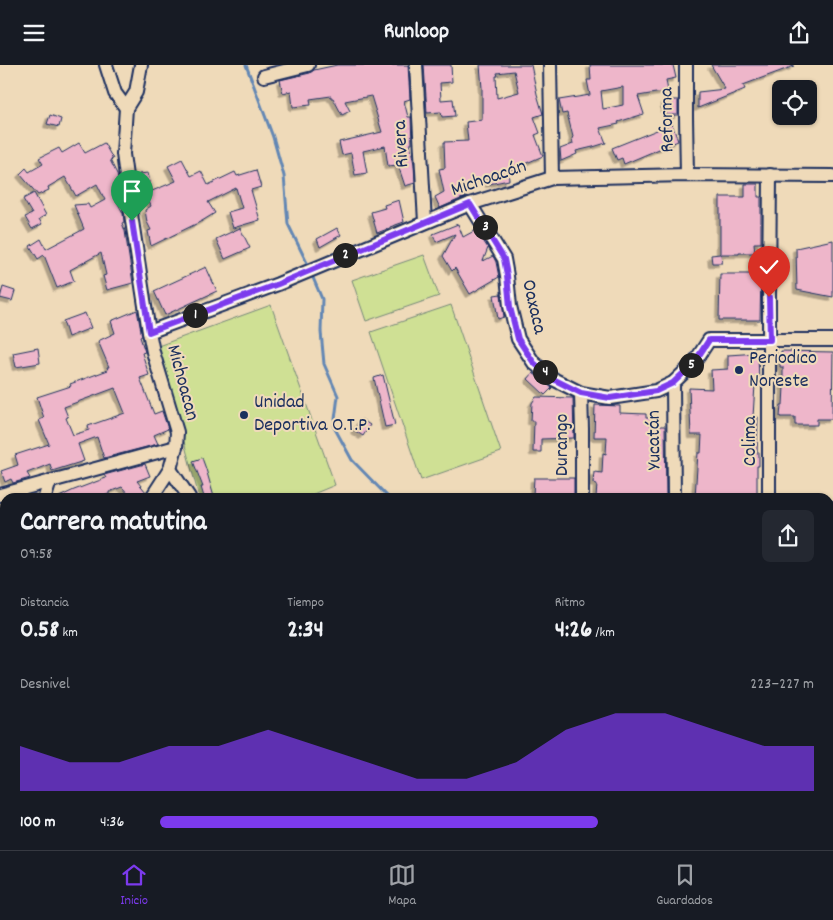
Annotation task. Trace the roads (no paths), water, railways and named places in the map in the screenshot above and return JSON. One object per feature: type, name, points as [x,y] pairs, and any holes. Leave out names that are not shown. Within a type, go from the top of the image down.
[{"type":"street","points":[[106,65],[115,93],[126,108],[136,91],[141,65]]},
{"type":"street","points":[[264,76],[308,65]]},
{"type":"street","name":"Rivera","points":[[416,65],[425,222]]},
{"type":"street","points":[[550,65],[552,178]]},
{"type":"street","name":"Reforma","points":[[686,65],[687,175]]},
{"type":"street","name":"Michoacan","points":[[126,108],[123,154],[149,332],[153,352],[177,432],[176,447],[170,469],[155,493]]},
{"type":"street","name":"Michoacán","points":[[149,332],[278,284],[470,204],[552,178],[687,175],[833,176]]},
{"type":"street","name":"Colima","points":[[769,493],[770,175]]},
{"type":"street","name":"Oaxaca","points":[[470,204],[504,259],[510,307],[518,339],[534,363],[555,380],[581,393],[610,398],[656,391],[673,383],[694,363],[709,340],[833,340]]},
{"type":"street","name":"Yucatán","points":[[673,383],[674,493]]},
{"type":"street","name":"Durango","points":[[581,393],[582,493]]},
{"type":"street","points":[[7,493],[176,447]]},
{"type":"street","points":[[170,469],[185,493]]},
{"type":"street","points":[[46,493],[50,481]]},
{"type":"waterway","points":[[246,65],[273,137],[284,176],[288,224],[309,267]]},
{"type":"waterway","points":[[311,273],[322,299],[321,332],[324,364],[338,396],[334,427],[352,460],[384,493]]},
{"type":"place","name":"Periodico Noreste","points":[[739,370]]},
{"type":"place","name":"Unidad Deportiva O.T.P.","points":[[244,415]]}]
